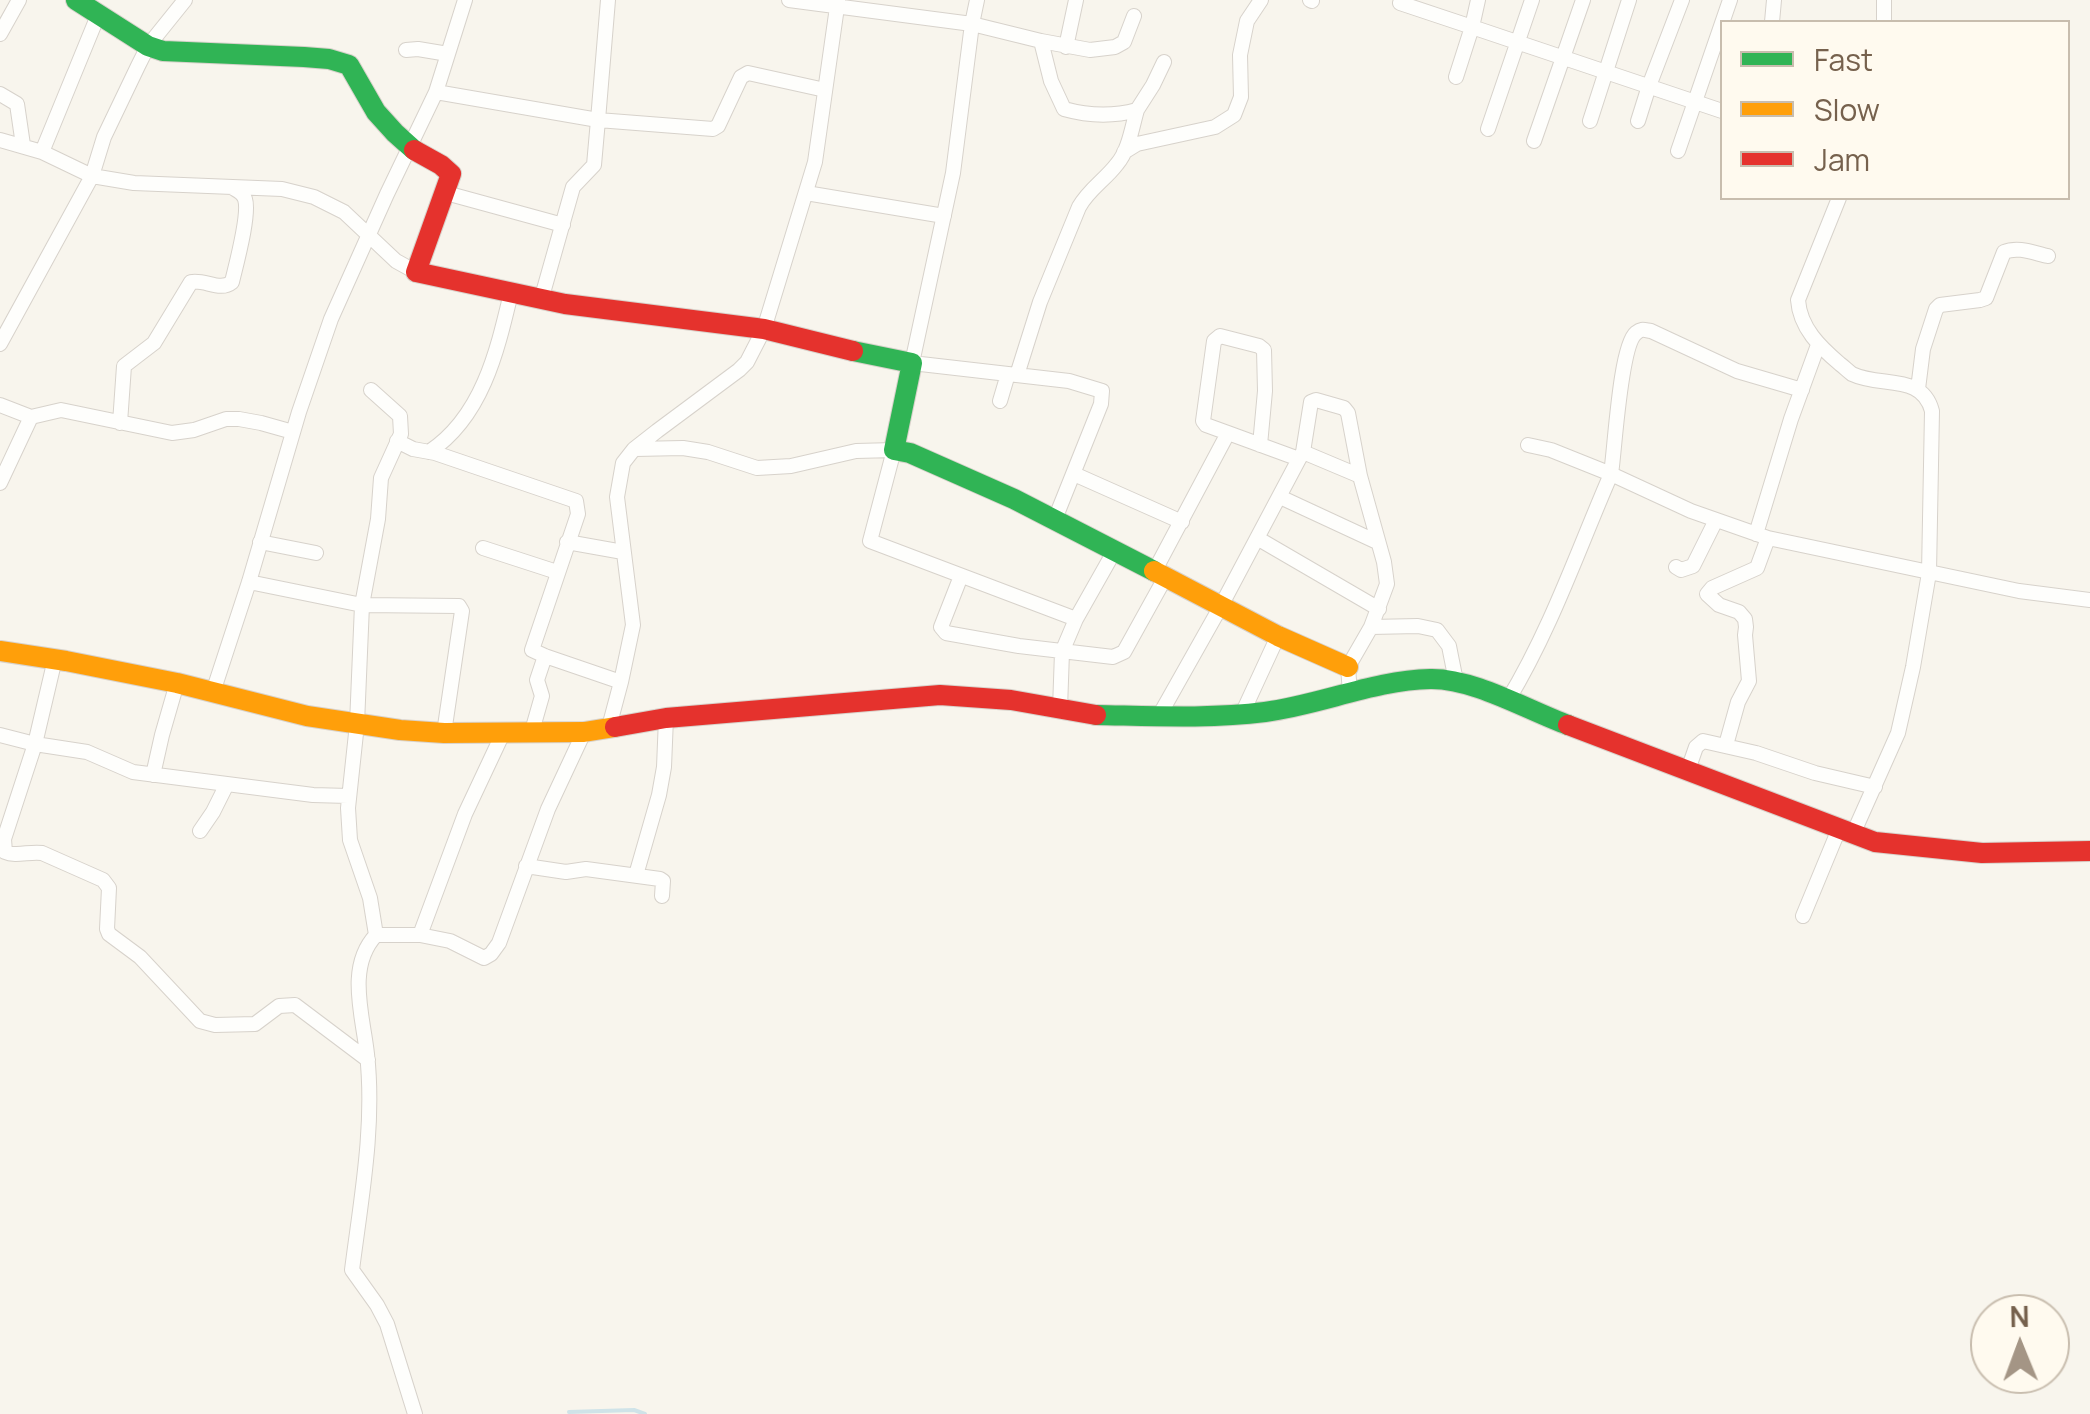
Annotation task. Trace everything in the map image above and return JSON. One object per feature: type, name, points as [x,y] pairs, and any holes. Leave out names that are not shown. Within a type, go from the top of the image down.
[{"type":"street","points":[[0,34],[20,0]]},
{"type":"street","points":[[76,0],[163,52],[344,62],[353,70],[384,122],[409,148],[448,169],[452,177],[416,272]]},
{"type":"street","points":[[0,344],[92,176],[104,138],[148,46],[186,0]]},
{"type":"street","points":[[213,692],[331,318],[436,92],[465,0]]},
{"type":"street","points":[[541,300],[573,187],[594,164],[608,0]]},
{"type":"street","points":[[790,0],[837,3],[972,24],[1090,50],[1124,42],[1134,16]]},
{"type":"street","points":[[977,0],[953,173],[894,450],[870,541],[1076,619]]},
{"type":"street","points":[[1066,47],[1076,0]]},
{"type":"street","points":[[1124,152],[1137,144],[1214,127],[1234,114],[1241,97],[1240,55],[1247,21],[1260,0]]},
{"type":"street","points":[[1456,78],[1478,0]]},
{"type":"street","points":[[1488,128],[1532,0]]},
{"type":"street","points":[[1534,141],[1582,0]]},
{"type":"street","points":[[1590,121],[1629,0]]},
{"type":"street","points":[[1638,122],[1682,0]]},
{"type":"street","points":[[609,727],[632,625],[616,497],[622,463],[634,449],[739,370],[764,329],[815,162],[837,3]]},
{"type":"street","points":[[1400,3],[1426,5],[1472,27],[1720,110]]},
{"type":"street","points":[[42,152],[98,12]]},
{"type":"street","points":[[1678,151],[1720,30]]},
{"type":"street","points":[[1041,41],[1051,81],[1064,109],[1115,116],[1137,110]]},
{"type":"street","points":[[406,50],[448,54]]},
{"type":"street","points":[[1000,401],[1079,206],[1086,194],[1114,169],[1124,152],[1137,110],[1164,62]]},
{"type":"street","points":[[436,92],[598,120],[713,130],[742,77],[748,73],[825,90]]},
{"type":"street","points":[[0,94],[18,106],[23,145]]},
{"type":"street","points":[[0,140],[42,152],[92,176],[282,190],[314,197],[344,212],[396,262],[416,272],[541,300],[764,329],[885,359],[1068,381],[1102,390],[1104,396],[1055,519]]},
{"type":"street","points":[[120,423],[124,366],[154,343],[191,282],[227,286],[232,282],[246,201],[233,188]]},
{"type":"street","points":[[806,192],[944,216]]},
{"type":"street","points":[[446,193],[563,225]]},
{"type":"street","points":[[1803,916],[1846,832],[1875,787],[1898,733],[1929,573],[1932,411],[1928,399],[1918,389],[1852,374],[1818,345],[1799,312],[1798,300],[1838,200]]},
{"type":"street","points":[[1918,389],[1923,349],[1936,309],[1940,305],[1986,298],[2004,252],[2010,249],[2048,256]]},
{"type":"street","points":[[428,452],[450,436],[480,393],[510,293]]},
{"type":"street","points":[[1508,700],[1547,626],[1611,474],[1628,345],[1634,334],[1651,331],[1737,372],[1802,390]]},
{"type":"street","points":[[1260,445],[1264,350],[1220,336],[1214,341],[1206,424],[1260,445],[1360,476]]},
{"type":"street","points":[[1726,745],[1738,702],[1749,681],[1745,619],[1706,594],[1757,568],[1791,419],[1818,345]]},
{"type":"street","points":[[370,390],[400,416],[402,428],[381,478],[378,519],[362,605],[357,724],[348,796],[350,840],[370,898],[376,935],[366,948],[358,977],[368,1060],[369,1139],[352,1270],[387,1324],[415,1414]]},
{"type":"street","points":[[1159,716],[1301,455],[1311,402],[1316,400],[1343,408],[1348,414],[1386,574],[1379,609],[1348,667],[1350,693]]},
{"type":"street","points":[[0,406],[31,417],[61,410],[172,433],[226,419],[261,422],[292,432]]},
{"type":"street","points":[[0,482],[31,417]]},
{"type":"street","points":[[961,576],[942,627],[944,632],[1062,652],[1113,657],[1121,654],[1214,455],[1228,434]]},
{"type":"street","points":[[397,441],[574,499],[578,514],[532,650],[622,682]]},
{"type":"street","points":[[1528,446],[1551,450],[1691,511],[1762,536],[1929,573],[2090,600]]},
{"type":"street","points":[[634,449],[683,448],[757,468],[791,466],[856,451],[910,453],[1055,519],[1278,636],[1348,667]]},
{"type":"street","points":[[1074,474],[1182,522]]},
{"type":"street","points":[[1280,497],[1377,542]]},
{"type":"street","points":[[1676,567],[1682,570],[1692,566],[1716,520]]},
{"type":"street","points":[[1257,538],[1379,609]]},
{"type":"street","points":[[260,542],[316,553]]},
{"type":"street","points":[[567,542],[623,552]]},
{"type":"street","points":[[483,548],[557,572]]},
{"type":"street","points":[[1060,708],[1062,652],[1115,550]]},
{"type":"street","points":[[249,582],[362,605],[461,607],[444,734]]},
{"type":"street","points":[[1371,627],[1418,626],[1437,630],[1449,646],[1456,681]]},
{"type":"street","points":[[1242,714],[1278,636]]},
{"type":"street","points":[[0,651],[178,682],[307,716],[444,734],[584,732],[666,718],[940,695],[1011,700],[1097,715],[1242,714],[1430,679],[1456,681],[1875,842],[2038,855],[2090,851]]},
{"type":"street","points":[[532,732],[542,697],[537,680],[545,656]]},
{"type":"street","points":[[55,659],[35,744],[4,839],[5,852],[42,853],[103,880],[109,888],[109,934],[140,957],[200,1021],[215,1025],[256,1024],[279,1006],[294,1005],[368,1060]]},
{"type":"street","points":[[154,774],[178,682]]},
{"type":"street","points":[[636,875],[659,794],[666,718]]},
{"type":"street","points":[[420,935],[466,814],[504,731]]},
{"type":"street","points":[[376,935],[420,935],[450,941],[484,958],[492,954],[548,809],[584,732]]},
{"type":"street","points":[[0,735],[87,752],[133,772],[348,796]]},
{"type":"street","points":[[1688,770],[1699,742],[1704,741],[1875,787]]},
{"type":"street","points":[[200,830],[227,784]]},
{"type":"street","points":[[526,866],[566,872],[586,869],[664,881],[662,896]]},
{"type":"waterway","points":[[569,1412],[634,1410],[645,1414]]},
{"type":"traffic: fast","points":[[76,0],[148,46],[163,51],[304,57],[349,65],[376,112],[414,150]]},
{"type":"traffic: fast","points":[[853,351],[912,363],[894,450],[910,453],[1014,499],[1154,571]]},
{"type":"traffic: fast","points":[[1096,715],[1265,712],[1389,684],[1430,679],[1482,689],[1568,725]]},
{"type":"traffic: slow","points":[[1154,571],[1278,636],[1348,667]]},
{"type":"traffic: slow","points":[[0,651],[177,683],[307,716],[400,730],[584,732],[615,727]]},
{"type":"traffic: jam","points":[[414,150],[451,174],[416,272],[565,304],[764,329],[853,351]]},
{"type":"traffic: jam","points":[[615,727],[666,718],[940,695],[1011,700],[1096,715]]},
{"type":"traffic: jam","points":[[1568,725],[1875,842],[1982,853],[2090,851]]}]
